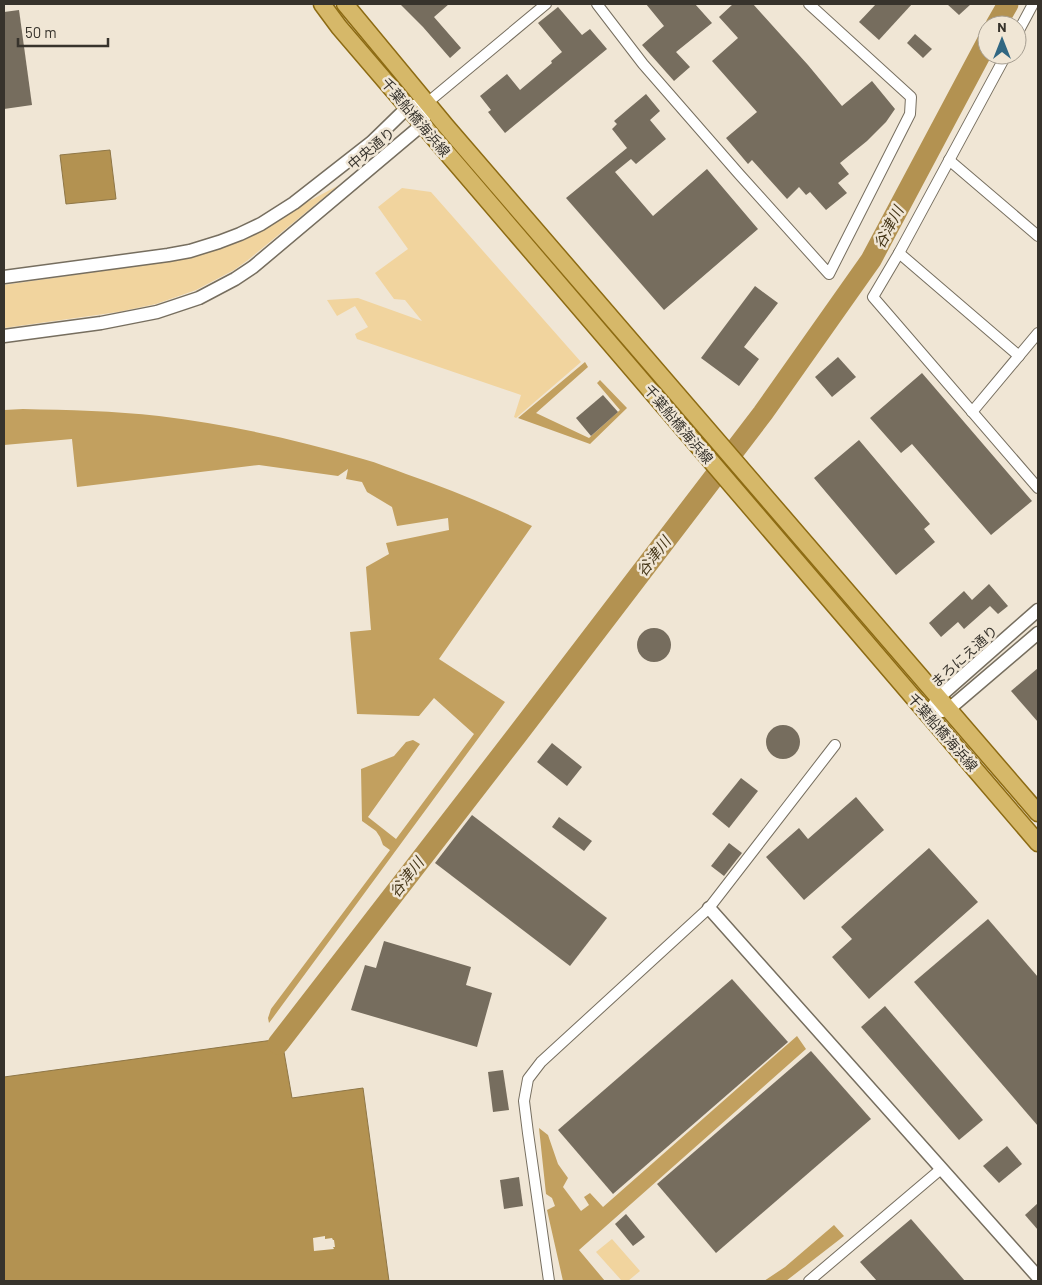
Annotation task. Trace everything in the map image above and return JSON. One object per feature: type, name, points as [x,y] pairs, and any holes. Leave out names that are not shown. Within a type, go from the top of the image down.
[{"type":"main road","name":"千葉船橋海浜線","points":[[322,4],[339,27],[1038,843]]},
{"type":"main road","name":"千葉船橋海浜線","points":[[345,4],[427,103],[1038,813]]},
{"type":"street","points":[[408,107],[427,103],[546,4]]},
{"type":"street","points":[[597,4],[643,64],[829,274],[910,114],[911,97],[809,4]]},
{"type":"street","points":[[1027,15],[1033,4]]},
{"type":"street","points":[[1001,65],[873,297],[1038,488]]},
{"type":"street","points":[[422,124],[427,103]]},
{"type":"street","name":"中央通り","points":[[4,277],[168,255],[219,242],[240,234],[294,203],[372,142],[408,107]]},
{"type":"street","name":"中央通り","points":[[4,336],[118,320],[157,312],[198,298],[236,279],[253,267],[422,124]]},
{"type":"street","points":[[949,160],[1038,236]]},
{"type":"street","points":[[899,252],[1019,356]]},
{"type":"street","points":[[972,412],[1038,333]]},
{"type":"street","name":"まろにえ通り","points":[[944,703],[1038,610]]},
{"type":"street","name":"まろにえ通り","points":[[928,715],[1038,633]]},
{"type":"street","points":[[549,1281],[524,1101],[528,1079],[541,1062],[710,908],[834,744]]},
{"type":"street","points":[[710,908],[1038,1277]]},
{"type":"street","points":[[810,1281],[941,1169]]},
{"type":"shaded area","points":[[110,150],[116,199],[66,204],[60,155]]},
{"type":"shaded area","points":[[339,185],[248,260],[234,270],[196,290],[156,304],[118,312],[4,328],[4,285],[192,258],[242,241]]},
{"type":"shaded area","points":[[402,188],[431,192],[581,362],[516,418],[514,417],[521,395],[357,339],[355,334],[368,327],[355,306],[337,316],[327,300],[358,298],[422,321],[405,300],[394,299],[375,273],[408,249],[378,207]]},
{"type":"shaded area","points":[[585,362],[588,367],[536,413],[589,438],[620,410],[597,383],[600,380],[627,408],[590,444],[518,418]]},
{"type":"shaded area","points":[[4,410],[74,410],[159,416],[211,423],[288,439],[380,464],[470,498],[532,526],[439,659],[505,702],[269,1023],[268,1018],[271,1009],[390,850],[383,845],[376,831],[362,821],[361,769],[394,756],[406,742],[413,740],[420,744],[368,817],[396,839],[474,734],[434,698],[419,716],[357,714],[350,632],[371,630],[366,567],[389,554],[386,543],[449,530],[448,518],[397,526],[392,507],[367,492],[362,482],[346,479],[348,469],[338,476],[259,465],[77,487],[72,439],[4,445]]},
{"type":"shaded area","points":[[797,1036],[806,1049],[579,1250],[605,1281],[563,1281],[547,1210],[555,1206],[552,1198],[546,1194],[539,1128],[548,1135],[558,1164],[568,1178],[563,1187],[581,1211],[589,1205],[584,1197],[590,1193],[603,1207]]},
{"type":"shaded area","points":[[273,1040],[284,1052],[292,1098],[363,1088],[389,1281],[4,1281],[4,1077]]},
{"type":"shaded area","points":[[834,1225],[844,1236],[786,1281],[764,1281],[785,1267]]},
{"type":"shaded area","points":[[612,1239],[640,1271],[628,1281],[622,1281],[596,1252]]},
{"type":"pier","points":[[325,1236],[325,1239],[332,1238],[334,1240],[334,1249],[314,1251],[313,1238]]},
{"type":"building","points":[[400,4],[449,4],[434,17],[461,48],[450,58]]},
{"type":"building","points":[[646,4],[695,4],[712,23],[676,52],[690,67],[674,81],[642,45],[664,26]]},
{"type":"building","points":[[733,4],[753,4],[842,106],[872,81],[895,109],[886,122],[867,141],[840,163],[849,174],[838,183],[847,193],[826,210],[810,192],[806,195],[799,187],[787,199],[752,160],[748,164],[726,138],[757,112],[712,61],[738,38],[719,17]]},
{"type":"building","points":[[876,4],[912,4],[879,40],[859,22]]},
{"type":"building","points":[[947,4],[971,4],[959,15]]},
{"type":"building","points":[[558,7],[582,35],[590,29],[607,49],[505,133],[488,112],[491,110],[480,96],[507,74],[520,90],[562,52],[538,23]]},
{"type":"building","points":[[19,10],[32,105],[4,109],[4,12]]},
{"type":"building","points":[[915,34],[932,49],[923,58],[907,43]]},
{"type":"building","points":[[646,94],[660,111],[650,120],[666,139],[636,164],[631,159],[615,172],[653,216],[707,169],[758,229],[664,310],[566,198],[627,148],[612,129],[617,124],[614,121]]},
{"type":"building","points":[[755,286],[778,303],[744,347],[759,359],[739,386],[701,358]]},
{"type":"building","points":[[838,357],[856,377],[832,397],[815,377]]},
{"type":"building","points":[[922,373],[1032,501],[991,535],[912,444],[901,453],[870,418]]},
{"type":"building","points":[[603,395],[618,412],[591,436],[576,418]]},
{"type":"building","points":[[859,440],[930,524],[924,529],[935,542],[896,575],[814,478]]},
{"type":"building","points":[[989,584],[1008,606],[998,614],[990,606],[964,629],[958,622],[941,637],[929,623],[964,591],[972,600]]},
{"type":"building","points":[[654,628],[661,629],[666,633],[670,638],[670,652],[666,657],[661,661],[654,662],[647,661],[642,657],[638,652],[637,645],[638,638],[642,633],[647,629]]},
{"type":"building","points":[[1038,668],[1038,722],[1011,691]]},
{"type":"building","points":[[783,725],[790,726],[795,730],[799,735],[799,749],[795,754],[790,758],[783,759],[776,758],[771,754],[767,749],[766,742],[767,735],[771,730],[776,726]]},
{"type":"building","points":[[552,743],[582,767],[567,786],[537,762]]},
{"type":"building","points":[[741,778],[758,791],[729,828],[712,814]]},
{"type":"building","points":[[856,797],[884,830],[804,900],[766,857],[799,828],[808,839]]},
{"type":"building","points":[[472,815],[607,918],[570,966],[435,863]]},
{"type":"building","points":[[559,817],[592,841],[584,851],[552,827]]},
{"type":"building","points":[[729,843],[742,853],[724,876],[711,866]]},
{"type":"building","points":[[929,848],[978,902],[869,999],[832,957],[852,939],[841,927]]},
{"type":"building","points":[[988,919],[1038,977],[1038,1126],[914,982]]},
{"type":"building","points":[[384,941],[471,967],[466,985],[492,993],[477,1047],[351,1010],[365,965],[376,968]]},
{"type":"building","points":[[732,979],[788,1042],[613,1194],[558,1130]]},
{"type":"building","points":[[885,1006],[983,1120],[959,1140],[861,1027]]},
{"type":"building","points":[[811,1051],[871,1119],[716,1253],[657,1184]]},
{"type":"building","points":[[503,1070],[509,1110],[493,1112],[488,1072]]},
{"type":"building","points":[[1007,1146],[1022,1164],[999,1183],[983,1166]]},
{"type":"building","points":[[519,1177],[523,1206],[504,1209],[500,1180]]},
{"type":"building","points":[[1038,1203],[1038,1230],[1025,1215]]},
{"type":"building","points":[[626,1214],[645,1237],[633,1246],[615,1224]]},
{"type":"building","points":[[911,1219],[965,1281],[877,1281],[860,1262]]},
{"type":"waterway","name":"谷津川","points":[[1002,15],[1008,4]]},
{"type":"waterway","name":"谷津川","points":[[278,1044],[763,413],[871,260],[977,61]]}]
